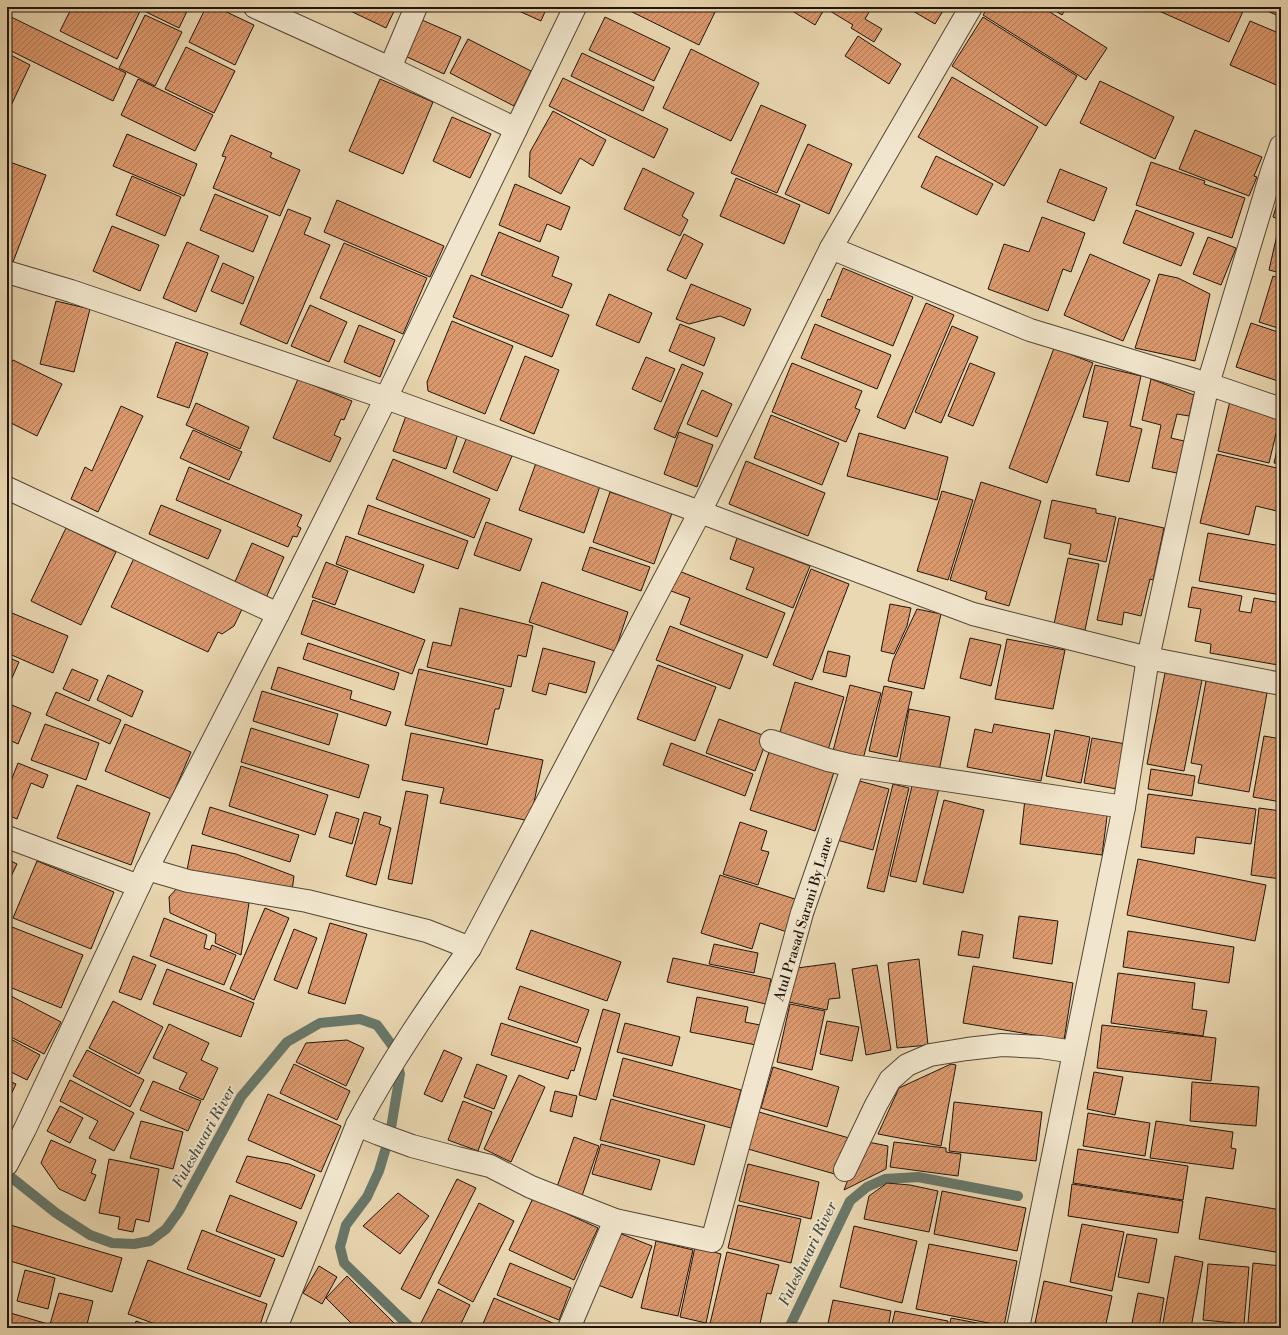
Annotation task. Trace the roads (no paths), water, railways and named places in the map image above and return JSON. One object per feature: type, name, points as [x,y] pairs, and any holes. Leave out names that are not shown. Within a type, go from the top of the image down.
[{"type":"street","points":[[255,7],[390,68],[516,129]]},
{"type":"street","points":[[390,68],[416,7]]},
{"type":"street","points":[[7,1164],[25,1129],[143,878],[278,614],[386,398],[575,7]]},
{"type":"street","points":[[276,1328],[356,1125],[371,1098],[470,948],[700,512],[831,248],[971,7]]},
{"type":"street","points":[[1018,1328],[1124,807],[1148,658],[1208,384],[1281,146]]},
{"type":"street","points":[[831,248],[1030,330],[1208,384],[1281,409]]},
{"type":"street","points":[[7,272],[71,291],[386,398],[700,512],[973,614],[1148,658],[1281,684]]},
{"type":"street","points":[[7,488],[278,614]]},
{"type":"street","points":[[771,741],[828,760],[853,766],[1124,807]]},
{"type":"street","name":"Atul Prasad Sarani By Lane","points":[[615,1220],[712,1241],[802,913],[853,766]]},
{"type":"street","points":[[7,837],[143,878],[188,881],[314,903],[428,931],[470,948]]},
{"type":"street","points":[[845,1170],[876,1105],[890,1080],[907,1065],[930,1055],[1002,1045],[1041,1047],[1074,1052]]},
{"type":"street","points":[[356,1125],[412,1146],[490,1166],[531,1187],[615,1220],[569,1328]]},
{"type":"waterway","name":"Fuleshwari River","points":[[7,1174],[56,1213],[90,1235],[112,1243],[134,1244],[150,1241],[166,1229],[179,1211],[241,1097],[287,1042],[320,1023],[360,1019],[377,1025],[394,1048],[400,1074],[390,1134],[379,1171],[367,1197],[346,1225],[340,1247],[344,1263],[411,1328]]},
{"type":"waterway","name":"Fuleshwari River","points":[[789,1328],[850,1201],[867,1187],[885,1179],[918,1177],[1018,1196]]}]
